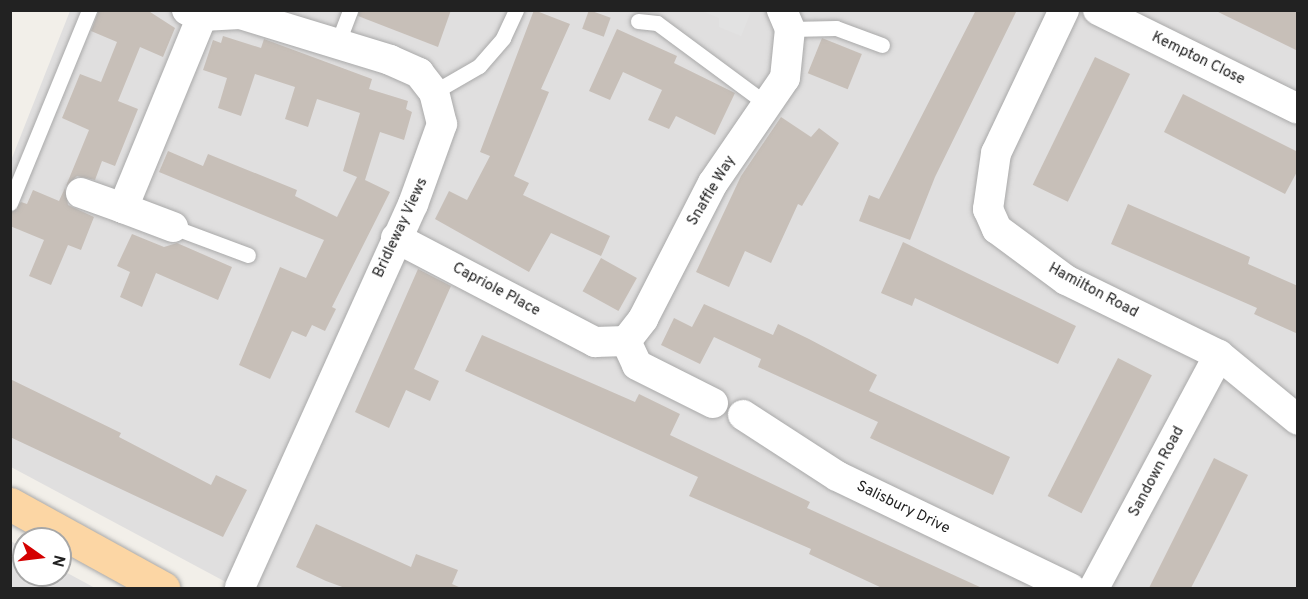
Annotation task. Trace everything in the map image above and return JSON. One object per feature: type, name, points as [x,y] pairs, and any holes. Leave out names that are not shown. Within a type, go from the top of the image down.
[{"type":"main road","points":[[10,504],[163,588]]},
{"type":"street","name":"Hamilton Road","points":[[1064,10],[996,153],[988,209],[997,229],[1066,280],[1219,355],[1298,420]]},
{"type":"street","name":"Kempton Close","points":[[1098,10],[1298,108]]},
{"type":"street","points":[[123,208],[195,13],[240,14],[338,42],[419,73],[434,92]]},
{"type":"street","name":"Snaffle Way","points":[[626,341],[643,319],[713,183],[785,78],[786,20]]},
{"type":"street","name":"Bridleway Views","points":[[240,588],[396,238],[442,124],[434,92]]},
{"type":"street","points":[[81,193],[173,227]]},
{"type":"street","name":"Capriole Place","points":[[396,238],[595,342],[626,341]]},
{"type":"street","points":[[626,341],[637,365],[713,403]]},
{"type":"street","name":"Sandown Road","points":[[1094,588],[1219,355]]},
{"type":"street","name":"Salisbury Drive","points":[[743,415],[837,476],[1070,588]]},
{"type":"lane","points":[[10,203],[89,10]]},
{"type":"lane","points":[[338,42],[350,10]]},
{"type":"lane","points":[[434,92],[479,66],[503,38],[516,10]]},
{"type":"lane","points":[[786,20],[836,28],[882,45]]},
{"type":"lane","points":[[638,21],[657,23],[768,105]]},
{"type":"lane","points":[[173,227],[248,255]]},
{"type":"shaded area","points":[[70,11],[1297,11],[1297,588],[237,588],[11,467],[10,163]]},
{"type":"shaded area","points":[[702,11],[751,11],[741,36],[719,27],[719,18]]},
{"type":"shaded area","points":[[11,541],[12,587],[72,587],[72,576],[95,588],[11,588]]},
{"type":"building","points":[[99,10],[147,10],[175,28],[163,57],[140,47],[118,101],[138,109],[115,166],[102,161],[95,180],[77,176],[66,186],[89,130],[62,118],[80,74],[101,82],[117,42],[91,31]]},
{"type":"building","points":[[359,10],[451,10],[438,47],[358,16]]},
{"type":"building","points":[[534,10],[570,24],[541,89],[549,92],[514,176],[529,183],[523,195],[610,236],[601,256],[551,233],[529,272],[435,219],[449,191],[467,200],[490,156],[480,152]]},
{"type":"building","points":[[589,10],[611,18],[604,37],[582,29]]},
{"type":"building","points":[[976,10],[1017,10],[935,177],[910,240],[859,221],[869,195],[879,199]]},
{"type":"building","points":[[1214,10],[1298,10],[1298,51]]},
{"type":"building","points":[[617,29],[677,56],[674,63],[735,93],[715,135],[676,116],[669,129],[648,120],[662,90],[623,72],[610,100],[589,91]]},
{"type":"building","points":[[223,36],[261,48],[264,39],[372,79],[369,89],[408,101],[406,109],[412,112],[404,140],[380,132],[365,180],[390,192],[332,307],[336,309],[325,331],[312,325],[306,337],[292,331],[270,379],[239,365],[280,267],[306,278],[324,240],[159,172],[168,151],[203,166],[208,154],[297,190],[295,196],[337,217],[357,177],[343,171],[360,113],[317,99],[308,127],[285,119],[295,87],[255,74],[241,116],[218,108],[227,78],[203,70],[213,40],[221,43]]},
{"type":"building","points":[[822,38],[862,54],[848,89],[808,73]]},
{"type":"building","points":[[1095,57],[1130,74],[1068,202],[1033,185]]},
{"type":"building","points":[[1183,94],[1298,152],[1298,170],[1285,194],[1164,132]]},
{"type":"building","points":[[781,117],[811,137],[819,128],[839,143],[802,206],[798,204],[771,263],[745,251],[729,287],[696,272],[741,176]]},
{"type":"building","points":[[65,188],[68,205],[94,217],[81,250],[68,245],[51,285],[29,276],[44,240],[10,226],[10,214],[21,202],[27,204],[33,190],[59,201]]},
{"type":"building","points":[[1128,204],[1250,257],[1248,264],[1298,286],[1298,334],[1254,314],[1257,308],[1111,244]]},
{"type":"building","points":[[132,234],[164,247],[177,243],[232,267],[218,300],[156,273],[142,307],[120,297],[130,272],[117,266]]},
{"type":"building","points":[[903,242],[1076,326],[1058,364],[915,298],[912,306],[881,293]]},
{"type":"building","points":[[601,258],[637,278],[618,311],[583,291]]},
{"type":"building","points":[[418,269],[451,286],[414,369],[439,381],[430,401],[406,390],[389,428],[355,412]]},
{"type":"building","points":[[704,304],[773,335],[778,324],[809,339],[877,375],[869,391],[1010,457],[993,495],[870,438],[878,422],[758,367],[761,359],[714,337],[700,364],[661,345],[674,318],[692,327]]},
{"type":"building","points":[[482,335],[635,402],[639,394],[680,414],[670,435],[810,502],[807,508],[982,588],[882,588],[809,554],[811,549],[689,496],[698,477],[465,371]]},
{"type":"building","points":[[1118,358],[1152,375],[1081,513],[1048,496]]},
{"type":"building","points":[[10,379],[121,433],[119,437],[211,485],[216,475],[247,490],[223,537],[10,437]]},
{"type":"building","points":[[1214,458],[1248,475],[1191,588],[1149,588]]},
{"type":"building","points":[[316,524],[411,567],[416,554],[458,570],[452,584],[461,588],[345,588],[326,581],[296,567]]}]
